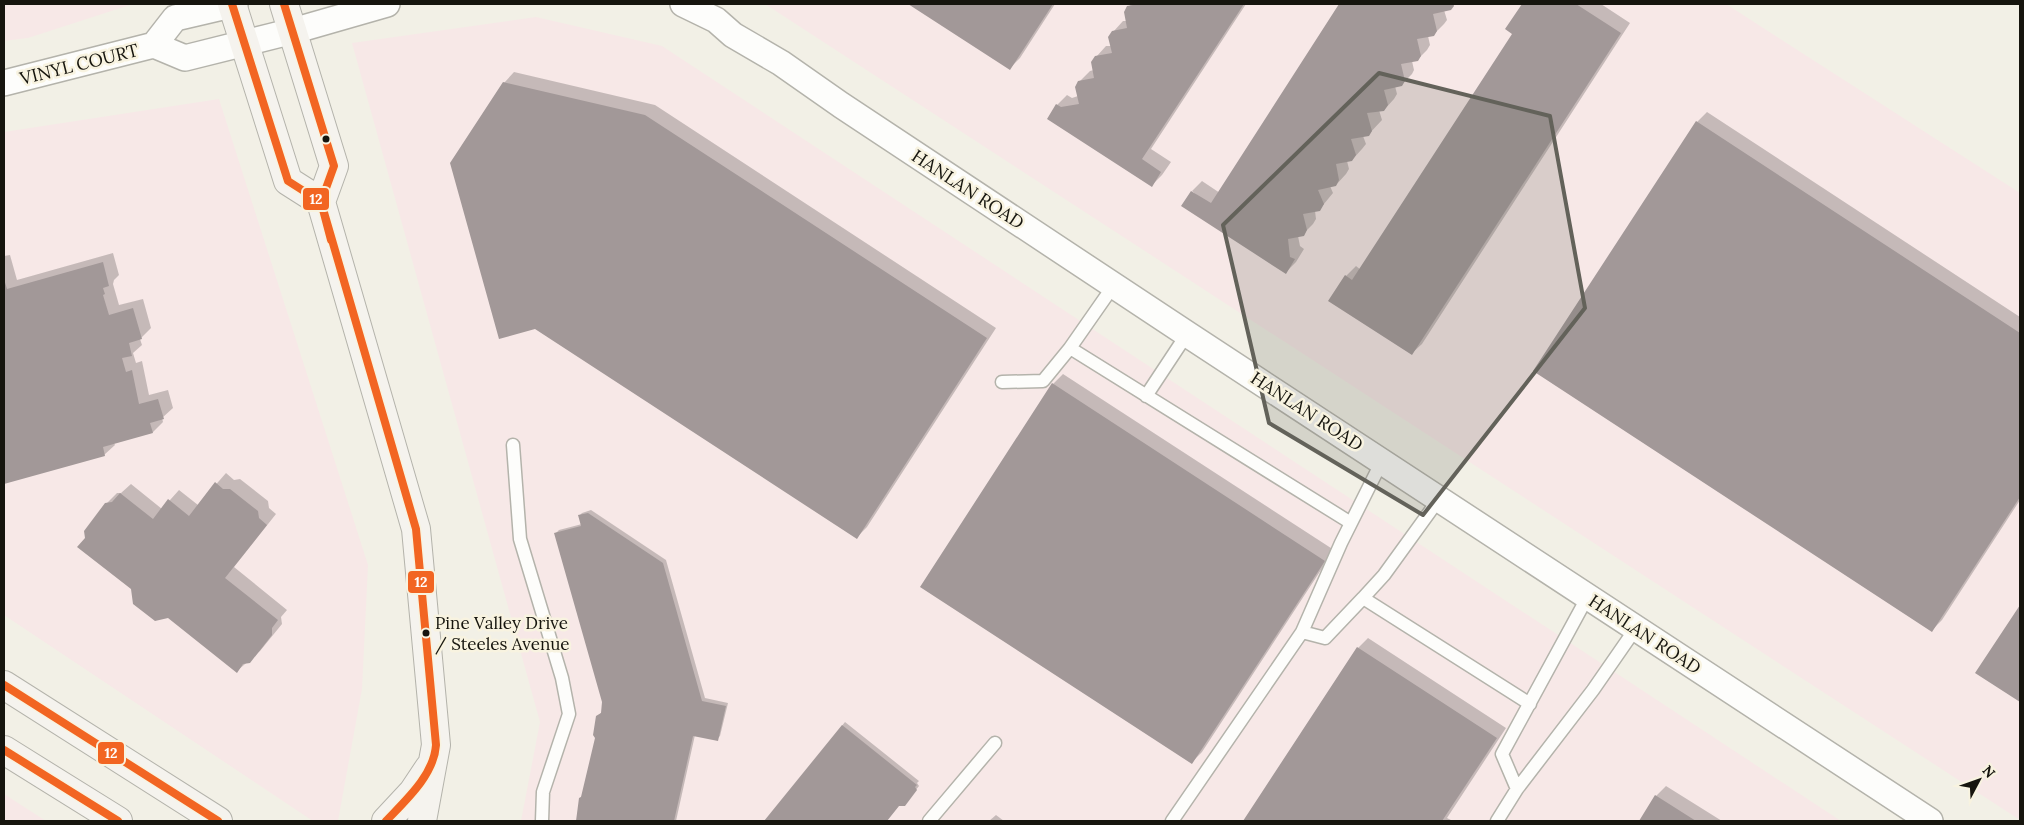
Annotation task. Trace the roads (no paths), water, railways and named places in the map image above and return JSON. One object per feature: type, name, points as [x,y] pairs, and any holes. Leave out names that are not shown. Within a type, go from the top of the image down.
[{"type":"main road","points":[[233,4],[288,181],[320,202]]},
{"type":"main road","points":[[284,4],[334,166],[320,202],[416,530],[436,745],[422,821]]},
{"type":"main road","points":[[4,685],[218,821]]},
{"type":"main road","points":[[4,750],[118,821]]},
{"type":"main road","points":[[386,821],[413,792],[435,758]]},
{"type":"street","name":"VINYL COURT","points":[[154,45],[175,18],[233,4]]},
{"type":"street","points":[[245,42],[293,31],[387,4]]},
{"type":"street","name":"HANLAN ROAD","points":[[682,4],[716,20],[734,35],[781,63],[1187,334],[1930,821]]},
{"type":"street","name":"VINYL COURT","points":[[4,83],[154,45],[185,58],[245,42]]},
{"type":"lane","points":[[1002,382],[1042,381],[1070,348],[1114,285]]},
{"type":"lane","points":[[1146,396],[1187,334]]},
{"type":"lane","points":[[1070,348],[1351,523]]},
{"type":"lane","points":[[514,445],[520,539],[562,678],[569,714],[543,792],[542,821]]},
{"type":"lane","points":[[1172,821],[1302,632],[1351,523],[1382,461]]},
{"type":"lane","points":[[1302,632],[1325,638],[1384,575],[1439,499]]},
{"type":"lane","points":[[1517,790],[1502,754],[1588,596]]},
{"type":"lane","points":[[1363,598],[1530,704]]},
{"type":"lane","points":[[1497,821],[1517,790],[1593,690],[1636,628]]},
{"type":"lane","points":[[928,821],[995,743]]},
{"type":"place","name":"Pine Valley Drive / Steeles Avenue","points":[[426,633]]}]
